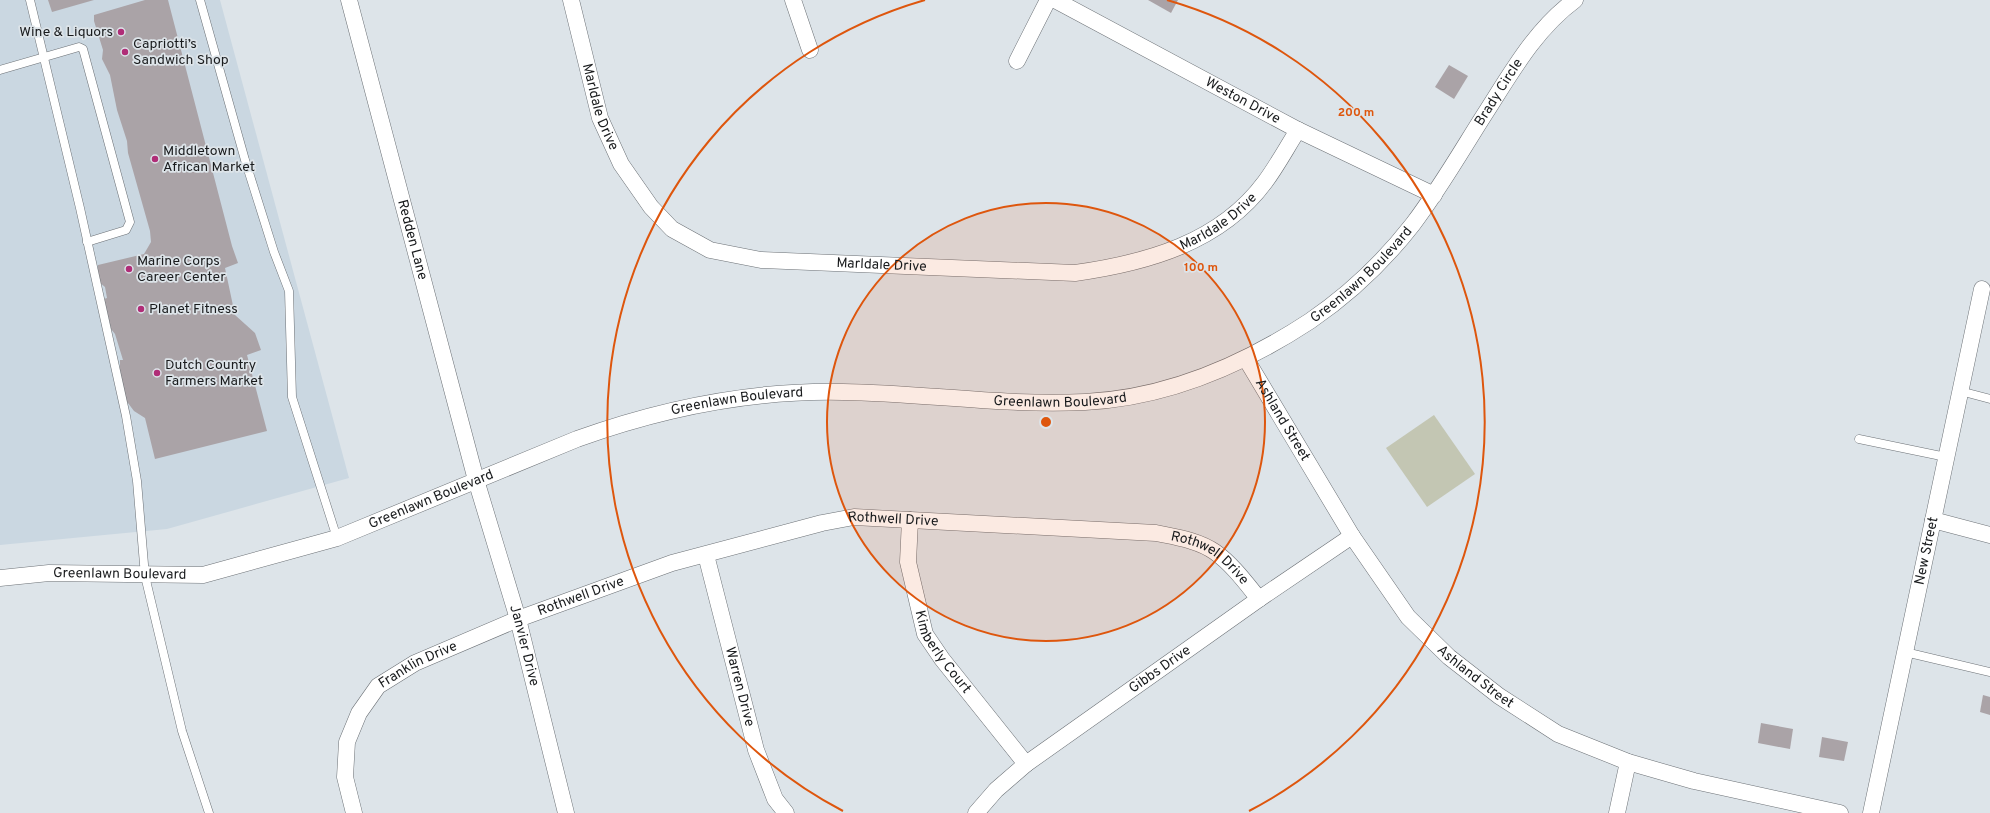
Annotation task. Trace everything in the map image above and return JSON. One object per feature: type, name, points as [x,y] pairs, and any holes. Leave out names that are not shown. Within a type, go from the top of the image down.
[{"type":"street","name":"Redden Lane","points":[[349,0],[476,480]]},
{"type":"street","name":"Marldale Drive","points":[[571,0],[600,118],[621,164],[651,207],[672,229],[710,250],[761,260],[1075,273],[1118,267],[1161,255],[1201,237],[1236,213],[1265,182],[1298,130]]},
{"type":"street","points":[[793,0],[810,50]]},
{"type":"street","points":[[1017,61],[1048,0]]},
{"type":"street","name":"Weston Drive","points":[[1055,0],[1298,130],[1434,195]]},
{"type":"street","name":"Brady Circle","points":[[1434,195],[1523,54],[1544,27],[1575,0]]},
{"type":"street","name":"Greenlawn Boulevard","points":[[0,578],[49,573],[145,576],[203,575],[337,538],[476,480],[614,426],[683,407],[727,399],[771,394],[844,392],[1045,402],[1086,402],[1125,397],[1160,390],[1195,379],[1246,359],[1301,326],[1340,298],[1391,249],[1413,224],[1434,195]]},
{"type":"street","name":"New Street","points":[[1871,813],[1982,289]]},
{"type":"street","name":"Ashland Street","points":[[1246,359],[1352,536],[1408,617],[1449,657],[1499,696],[1558,734],[1628,762],[1694,781],[1840,813]]},
{"type":"street","name":"Janvier Drive","points":[[476,480],[518,619],[566,813]]},
{"type":"street","name":"Rothwell Drive","points":[[518,619],[672,563],[822,523],[854,517],[1156,533],[1186,539],[1214,551],[1237,572],[1259,599]]},
{"type":"street","name":"Kimberly Court","points":[[910,520],[908,562],[925,634],[942,659],[1026,764]]},
{"type":"street","points":[[1933,520],[1990,535]]},
{"type":"street","name":"Gibbs Drive","points":[[976,813],[996,790],[1026,764],[1259,599],[1352,536]]},
{"type":"street","name":"Warren Drive","points":[[706,555],[756,750],[775,799],[786,813]]},
{"type":"street","name":"Franklin Drive","points":[[354,813],[345,777],[347,742],[359,713],[378,686],[415,663],[518,619]]},
{"type":"street","points":[[1617,813],[1628,762]]},
{"type":"lane","points":[[30,0],[88,242],[126,416],[137,481],[145,576],[182,731],[209,813]]},
{"type":"lane","points":[[200,0],[245,160],[274,252],[289,291],[292,397],[337,538]]},
{"type":"lane","points":[[0,70],[79,47],[84,49],[130,222],[126,230],[88,242]]},
{"type":"lane","points":[[1960,391],[1990,398]]},
{"type":"lane","points":[[1859,440],[1946,458]]},
{"type":"lane","points":[[1905,652],[1990,672]]},
{"type":"shaded area","points":[[0,0],[220,0],[349,478],[167,529],[0,545]]},
{"type":"green space","points":[[1434,415],[1475,474],[1427,507],[1386,448]]},
{"type":"building","points":[[48,0],[94,0],[52,12]]},
{"type":"building","points":[[145,0],[168,0],[232,246],[238,263],[225,268],[235,315],[255,333],[261,350],[247,355],[267,431],[155,459],[145,418],[134,411],[125,399],[120,370],[120,360],[123,360],[115,334],[111,329],[104,299],[107,298],[105,287],[99,282],[97,275],[98,265],[144,254],[151,242],[150,231],[128,153],[127,141],[117,110],[110,75],[102,59],[103,50],[94,21],[94,15]]},
{"type":"building","points":[[1148,0],[1178,0],[1171,13]]},
{"type":"building","points":[[1449,65],[1468,76],[1454,99],[1435,87]]},
{"type":"building","points":[[1983,695],[1990,697],[1990,715],[1980,712]]},
{"type":"building","points":[[1761,723],[1793,729],[1790,749],[1758,743]]},
{"type":"building","points":[[1822,737],[1848,742],[1844,761],[1819,757]]},
{"type":"place","name":"Wine & Liquors","points":[[121,32]]},
{"type":"place","name":"Capriotti’s Sandwich Shop","points":[[125,52]]},
{"type":"place","name":"Middletown African Market","points":[[155,159]]},
{"type":"place","name":"Marine Corps Career Center","points":[[129,269]]},
{"type":"place","name":"Planet Fitness","points":[[141,309]]},
{"type":"place","name":"Dutch Country Farmers Market","points":[[157,373]]}]
